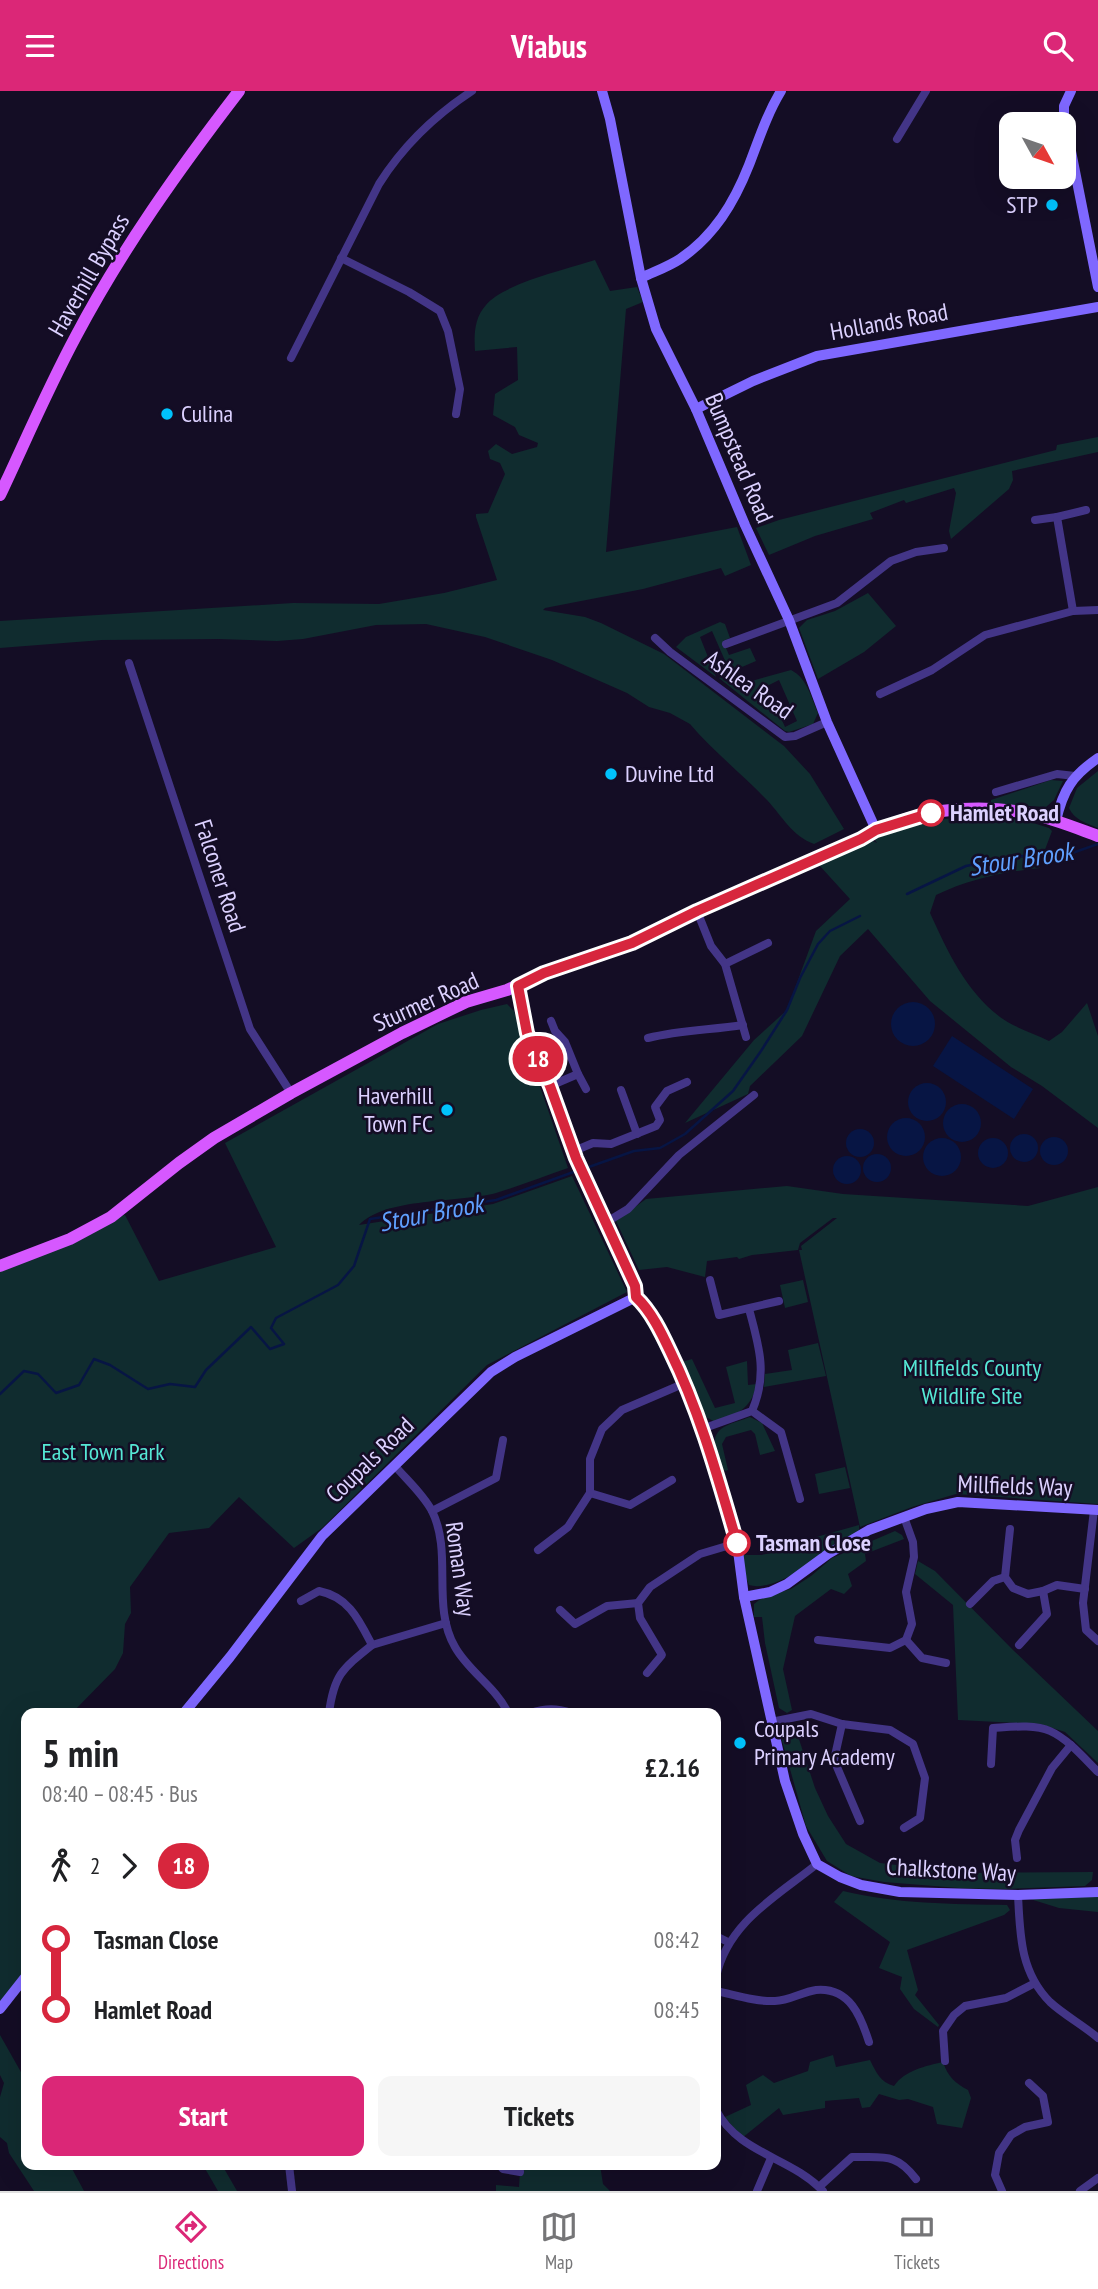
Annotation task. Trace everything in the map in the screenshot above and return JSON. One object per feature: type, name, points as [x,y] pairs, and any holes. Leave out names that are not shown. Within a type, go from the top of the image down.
[{"type":"main road","name":"Haverhill Bypass","points":[[0,495],[76,336],[127,248],[185,161],[239,91]]},
{"type":"main road","name":"Sturmer Road","points":[[0,1266],[70,1239],[111,1217],[214,1138],[412,1027],[466,1002],[518,986],[544,973],[632,943],[876,830],[919,815],[965,809],[1010,810],[1056,821],[1098,836]]},
{"type":"street","points":[[291,358],[379,184],[394,160],[435,117],[472,91]]},
{"type":"street","name":"Bumpstead Road","points":[[602,91],[610,118],[640,278],[656,329],[696,409],[745,526],[789,620],[827,722],[876,830]]},
{"type":"street","points":[[640,278],[678,261],[702,242],[722,219],[741,184],[769,110],[781,91]]},
{"type":"street","points":[[897,139],[926,91]]},
{"type":"street","points":[[1071,91],[1065,106],[1065,129],[1098,286]]},
{"type":"street","points":[[341,258],[409,292],[440,311],[448,331],[460,389],[456,414]]},
{"type":"street","name":"Hollands Road","points":[[696,409],[753,381],[817,356],[1098,307]]},
{"type":"street","points":[[1035,520],[1086,510]]},
{"type":"street","points":[[1057,517],[1073,611]]},
{"type":"street","points":[[726,643],[837,603],[891,561],[916,552],[944,548]]},
{"type":"street","points":[[880,694],[932,670],[985,635],[1073,611],[1098,610]]},
{"type":"street","name":"Ashlea Road","points":[[655,638],[785,737],[795,736],[827,722]]},
{"type":"street","name":"Falconer Road","points":[[129,663],[250,1029],[292,1093]]},
{"type":"street","points":[[1056,821],[1060,802],[1074,776],[1098,758]]},
{"type":"street","points":[[996,792],[1057,774],[1074,776]]},
{"type":"street","points":[[697,911],[711,946],[725,964],[746,1037]]},
{"type":"street","points":[[725,964],[768,943]]},
{"type":"street","points":[[518,986],[527,1033],[575,1154],[635,1286],[636,1297],[644,1304],[664,1339],[685,1383],[702,1429],[737,1543],[744,1597],[771,1722],[794,1809],[817,1864],[747,1920],[728,1942],[721,1958]]},
{"type":"street","points":[[551,1021],[555,1031],[565,1042],[586,1089]]},
{"type":"street","points":[[648,1038],[690,1030],[743,1025]]},
{"type":"street","points":[[550,1086],[579,1074]]},
{"type":"street","points":[[575,1154],[593,1143],[611,1144],[656,1126],[660,1120],[655,1107],[667,1091],[687,1082]]},
{"type":"street","points":[[621,1090],[637,1134]]},
{"type":"street","points":[[605,1223],[628,1209],[679,1155],[754,1095]]},
{"type":"street","points":[[710,1280],[719,1315],[779,1301]]},
{"type":"street","name":"Coupals Road","points":[[188,1708],[322,1536],[491,1371],[636,1297]]},
{"type":"street","points":[[749,1309],[761,1356],[761,1385],[752,1411]]},
{"type":"street","points":[[538,1550],[568,1527],[590,1493],[590,1459],[602,1429],[622,1410],[685,1383]]},
{"type":"street","points":[[702,1429],[752,1411]]},
{"type":"street","points":[[752,1411],[781,1431],[800,1499]]},
{"type":"street","points":[[432,1511],[496,1478],[503,1440]]},
{"type":"street","name":"Roman Way","points":[[395,1466],[432,1511],[439,1530],[446,1623],[454,1647],[493,1689],[505,1708]]},
{"type":"street","points":[[590,1493],[630,1505],[672,1480]]},
{"type":"street","name":"Millfields Way","points":[[744,1597],[770,1592],[869,1530],[926,1509],[958,1502],[1096,1510]]},
{"type":"street","points":[[1096,1510],[1083,1603],[1086,1630],[1098,1641]]},
{"type":"street","points":[[818,1640],[890,1648],[905,1640],[912,1624],[906,1592],[914,1557],[913,1542],[904,1517]]},
{"type":"street","points":[[1010,1529],[1004,1577],[1013,1588],[1028,1594],[1057,1585],[1085,1589]]},
{"type":"street","points":[[998,1539],[1008,1540]]},
{"type":"street","points":[[648,1673],[662,1655],[640,1618],[638,1603],[650,1587],[700,1554],[737,1543]]},
{"type":"street","points":[[970,1604],[993,1581],[1004,1577]]},
{"type":"street","points":[[301,1601],[319,1591],[341,1600],[358,1617],[372,1645]]},
{"type":"street","points":[[1019,1646],[1047,1614],[1043,1591]]},
{"type":"street","points":[[560,1610],[575,1624],[607,1606],[638,1603]]},
{"type":"street","points":[[330,1708],[332,1689],[344,1668],[372,1645],[446,1623]]},
{"type":"street","points":[[905,1640],[922,1658],[946,1663]]},
{"type":"street","points":[[771,1722],[811,1714],[842,1724],[890,1730],[913,1744],[925,1778],[919,1818],[904,1828]]},
{"type":"street","points":[[842,1724],[834,1761],[860,1821]]},
{"type":"street","points":[[991,1764],[993,1728],[1049,1730],[1071,1745],[1098,1772]]},
{"type":"street","points":[[1017,1858],[1015,1840],[1023,1821],[1052,1768],[1071,1745]]},
{"type":"street","name":"Chalkstone Way","points":[[817,1864],[861,1885],[900,1892],[1018,1895],[1098,1892]]},
{"type":"street","points":[[1018,1895],[1019,1936],[1035,1983],[1050,2002],[1097,2034]]},
{"type":"street","points":[[721,1938],[728,1942]]},
{"type":"street","points":[[0,2009],[21,1982]]},
{"type":"street","points":[[944,2061],[943,2031],[954,2015],[965,2006],[1006,1998],[1035,1983]]},
{"type":"street","points":[[721,1992],[756,2000],[777,2001],[818,1990],[835,1993],[849,2001],[860,2015],[869,2042]]},
{"type":"street","points":[[1002,2191],[995,2175],[999,2154],[1011,2135],[1025,2127],[1048,2122],[1043,2096],[1029,2083]]},
{"type":"street","points":[[721,2118],[736,2137],[796,2169],[821,2189],[852,2157],[893,2158],[907,2167],[916,2179]]},
{"type":"street","points":[[757,2191],[771,2158]]},
{"type":"street","points":[[290,2170],[292,2191]]},
{"type":"street","points":[[509,2170],[520,2172]]},
{"type":"street","points":[[1080,2191],[1098,2178]]},
{"type":"green space","points":[[595,260],[610,291],[637,287],[643,302],[626,309],[606,552],[737,527],[751,565],[725,576],[721,568],[643,589],[543,610],[585,617],[664,654],[784,746],[810,774],[844,829],[814,844],[799,836],[767,800],[690,724],[670,713],[649,707],[627,693],[552,660],[485,637],[426,624],[376,625],[303,639],[277,641],[102,640],[0,648],[0,621],[293,603],[379,604],[444,593],[497,580],[476,517],[476,514],[488,513],[505,474],[500,463],[490,459],[488,451],[496,444],[512,454],[537,447],[538,443],[519,435],[515,427],[493,415],[495,394],[518,380],[517,347],[475,351],[477,321],[486,305],[507,290],[521,283]]},
{"type":"green space","points":[[1098,437],[1098,452],[1012,471],[1013,480],[1009,489],[951,539],[949,531],[956,493],[954,488],[906,503],[904,500],[870,513],[873,519],[815,536],[769,555],[756,528],[1056,450],[1057,445]]},
{"type":"green space","points":[[868,593],[896,626],[864,652],[818,679],[799,628],[807,620],[835,611]]},
{"type":"green space","points":[[720,622],[725,624],[730,638],[723,641],[729,655],[750,648],[756,661],[735,670],[741,684],[791,670],[801,678],[811,694],[818,713],[813,724],[785,731],[719,678],[730,672],[712,631],[700,637],[716,677],[676,647],[686,637]],"holes":[[[779,680],[797,721],[785,727],[767,686]]]},
{"type":"green space","points":[[1098,771],[1098,828],[1077,818],[1069,808],[1077,788]]},
{"type":"green space","points":[[1051,780],[1063,781],[1054,800],[1046,807],[991,804],[991,800]]},
{"type":"green space","points":[[982,816],[1024,820],[1049,828],[1052,831],[1043,855],[1008,857],[1039,858],[1040,868],[987,877],[949,889],[936,895],[930,913],[967,983],[1005,1021],[1049,1041],[1062,1032],[1087,1003],[1098,1036],[1098,1128],[1042,1086],[1011,1067],[930,1001],[868,929],[840,956],[802,1036],[750,1086],[748,1094],[685,1123],[754,1040],[787,1010],[816,931],[850,899],[819,865],[871,840],[877,843],[874,839],[887,833],[913,825]]},
{"type":"green space","name":"East Town Park","points":[[507,1004],[514,1011],[568,1168],[496,1193],[404,1205],[371,1216],[359,1225],[493,1204],[572,1176],[627,1292],[487,1365],[322,1528],[294,1548],[239,1497],[209,1528],[169,1533],[130,1587],[131,1613],[125,1624],[123,1653],[115,1669],[77,1708],[21,1708],[21,1975],[0,2003],[0,1266],[111,1217],[125,1215],[159,1281],[276,1247],[225,1143],[438,1024]]},
{"type":"green space","name":"Millfields County Wildlife Site","points":[[787,1186],[843,1194],[1028,1206],[1098,1187],[1098,1504],[956,1494],[860,1527],[799,1250],[837,1218],[833,1218],[800,1243],[798,1250],[707,1261],[705,1277],[667,1267],[639,1270],[616,1221],[646,1199]]},
{"type":"green space","points":[[803,1280],[808,1302],[785,1308],[780,1285]]},
{"type":"green space","points":[[818,1343],[826,1376],[764,1387],[765,1374],[792,1370],[788,1350]]},
{"type":"green space","points":[[692,1359],[715,1408],[735,1403],[726,1367],[747,1361],[748,1385],[757,1384],[751,1400],[737,1413],[715,1422],[706,1417],[682,1362]]},
{"type":"green space","points":[[750,1417],[762,1423],[775,1451],[760,1455],[755,1434],[751,1430],[726,1437],[722,1444],[728,1470],[725,1471],[717,1457],[716,1436],[729,1424]]},
{"type":"green space","points":[[845,1467],[850,1488],[819,1494],[815,1474]]},
{"type":"green space","points":[[859,1525],[859,1530],[790,1576],[775,1583],[749,1585],[742,1555],[761,1555],[798,1548],[802,1541]]},
{"type":"green space","points":[[895,1531],[904,1539],[865,1554],[866,1561],[848,1574],[852,1586],[844,1594],[831,1589],[795,1616],[783,1669],[792,1710],[787,1713],[779,1708],[762,1617],[754,1617],[754,1604],[763,1597],[791,1589],[832,1558]]},
{"type":"green space","points":[[918,1561],[935,1571],[1098,1731],[1098,1763],[1065,1732],[1040,1724],[958,1720],[953,1605],[915,1574]]},
{"type":"green space","points":[[794,1724],[815,1788],[828,1816],[846,1844],[880,1863],[962,1873],[1093,1872],[1092,1880],[1085,1886],[1006,1889],[884,1882],[851,1876],[827,1861],[806,1826],[781,1737],[782,1728]]},
{"type":"green space","points":[[843,1891],[904,1901],[1007,1905],[1010,1910],[1004,1915],[907,1950],[918,1990],[915,1995],[938,2027],[914,2009],[900,1989],[902,1977],[879,1968],[890,1942],[834,1902]]},
{"type":"green space","points":[[1098,1894],[1098,1912],[1059,1908],[1030,1899]]},
{"type":"green space","points":[[0,2035],[21,2072],[21,2170],[73,2170],[84,2191],[34,2191],[9,2153],[7,2143],[0,2137],[0,2097],[4,2083],[0,2075]]},
{"type":"green space","points":[[833,2055],[836,2067],[870,2060],[882,2079],[894,2086],[910,2072],[943,2062],[950,2076],[968,2090],[971,2098],[962,2128],[937,2124],[933,2107],[879,2094],[870,2107],[862,2108],[859,2098],[825,2101],[825,2108],[783,2115],[779,2108],[742,2138],[725,2117],[751,2105],[746,2085],[763,2075],[774,2083],[808,2071],[810,2062]]},
{"type":"green space","points":[[206,2170],[225,2170],[237,2191],[218,2191]]},
{"type":"green space","points":[[519,2170],[601,2170],[603,2184],[610,2191],[496,2191],[496,2185],[519,2187]]},
{"type":"shaded area","points":[[913,1002],[928,1009],[935,1024],[928,1039],[913,1046],[898,1039],[891,1024],[898,1009]]},
{"type":"shaded area","points":[[952,1036],[1033,1089],[1014,1119],[933,1066]]},
{"type":"shaded area","points":[[927,1083],[941,1088],[946,1102],[941,1116],[927,1121],[913,1116],[908,1102],[913,1088]]},
{"type":"shaded area","points":[[962,1104],[976,1109],[981,1123],[976,1137],[962,1142],[948,1137],[943,1123],[948,1109]]},
{"type":"shaded area","points":[[906,1118],[919,1124],[925,1137],[919,1150],[906,1156],[893,1150],[887,1137],[893,1124]]},
{"type":"shaded area","points":[[860,1129],[870,1133],[874,1143],[870,1153],[860,1157],[850,1153],[846,1143],[850,1133]]},
{"type":"shaded area","points":[[1024,1134],[1034,1138],[1038,1148],[1034,1158],[1024,1162],[1014,1158],[1010,1148],[1014,1138]]},
{"type":"shaded area","points":[[1054,1137],[1064,1141],[1068,1151],[1064,1161],[1054,1165],[1044,1161],[1040,1151],[1044,1141]]},
{"type":"shaded area","points":[[942,1138],[956,1143],[961,1157],[956,1171],[942,1176],[928,1171],[923,1157],[928,1143]]},
{"type":"shaded area","points":[[993,1138],[1003,1143],[1008,1153],[1003,1163],[993,1168],[983,1163],[978,1153],[983,1143]]},
{"type":"shaded area","points":[[877,1154],[887,1158],[891,1168],[887,1178],[877,1182],[867,1178],[863,1168],[867,1158]]},
{"type":"shaded area","points":[[847,1156],[857,1160],[861,1170],[857,1180],[847,1184],[837,1180],[833,1170],[837,1160]]},
{"type":"waterway","name":"Stour Brook","points":[[907,894],[966,866],[1016,856],[1064,856],[1098,844]]},
{"type":"waterway","name":"Stour Brook","points":[[586,1168],[634,1151],[660,1148],[685,1134],[733,1091],[787,1010],[818,944],[830,931],[860,916]]},
{"type":"waterway","name":"Stour Brook","points":[[0,1394],[24,1371],[38,1374],[56,1393],[79,1385],[94,1359],[110,1365],[148,1389],[170,1384],[195,1387],[206,1370],[251,1327],[270,1349],[284,1344],[271,1328],[276,1318],[338,1285],[354,1266],[370,1219],[496,1200],[579,1170]]},
{"type":"bus line","name":"18","points":[[737,1543],[712,1459],[685,1383],[664,1339],[644,1304],[636,1297],[635,1286],[576,1158],[527,1033],[518,986],[544,973],[632,943],[876,830],[931,813]]},
{"type":"place","name":"STP","points":[[1052,205]]},
{"type":"place","name":"Culina","points":[[167,414]]},
{"type":"place","name":"Duvine Ltd","points":[[611,774]]},
{"type":"place","name":"Hamlet Road","points":[[931,813]]},
{"type":"place","name":"Haverhill Town FC","points":[[447,1110]]},
{"type":"place","name":"Tasman Close","points":[[737,1543]]},
{"type":"place","name":"Coupals Primary Academy","points":[[740,1743]]}]
